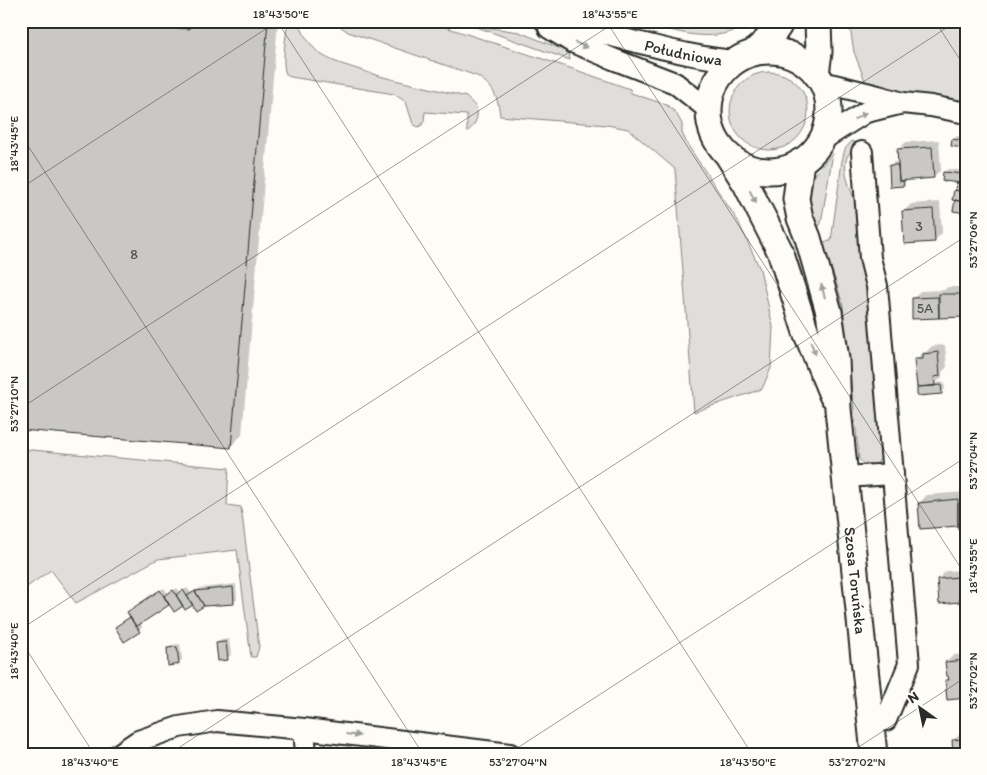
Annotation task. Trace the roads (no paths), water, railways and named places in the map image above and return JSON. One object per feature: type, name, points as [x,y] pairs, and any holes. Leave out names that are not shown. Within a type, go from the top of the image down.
[{"type":"main road","points":[[744,57],[767,51],[781,52],[794,56],[806,64],[819,78],[827,96],[829,111],[827,126],[822,140],[813,152],[790,167],[764,171],[739,163],[728,155],[718,142],[711,127],[709,110],[716,82],[725,70],[768,39],[780,25],[781,21]]},
{"type":"main road","points":[[818,21],[819,78]]},
{"type":"main road","name":"Szosa Toruńska","points":[[728,155],[746,184],[780,251],[806,332],[838,408]]},
{"type":"main road","name":"Szosa Toruńska","points":[[801,161],[796,199],[829,312],[836,359],[838,408],[874,754]]},
{"type":"street","name":"Południowa","points":[[539,21],[572,42],[613,60],[676,83],[709,110]]},
{"type":"street","name":"Południowa","points":[[545,21],[619,30],[656,47],[717,60],[744,57]]},
{"type":"street","points":[[819,78],[903,103],[932,106],[966,114]]},
{"type":"street","points":[[822,140],[866,112],[903,103]]},
{"type":"street","points":[[862,152],[870,258],[877,286],[909,664],[886,720],[871,722]]},
{"type":"street","points":[[845,477],[893,474]]},
{"type":"street","points":[[119,754],[138,742],[179,727],[217,721],[304,729],[510,754]]},
{"type":"street","points":[[304,729],[306,754]]}]
